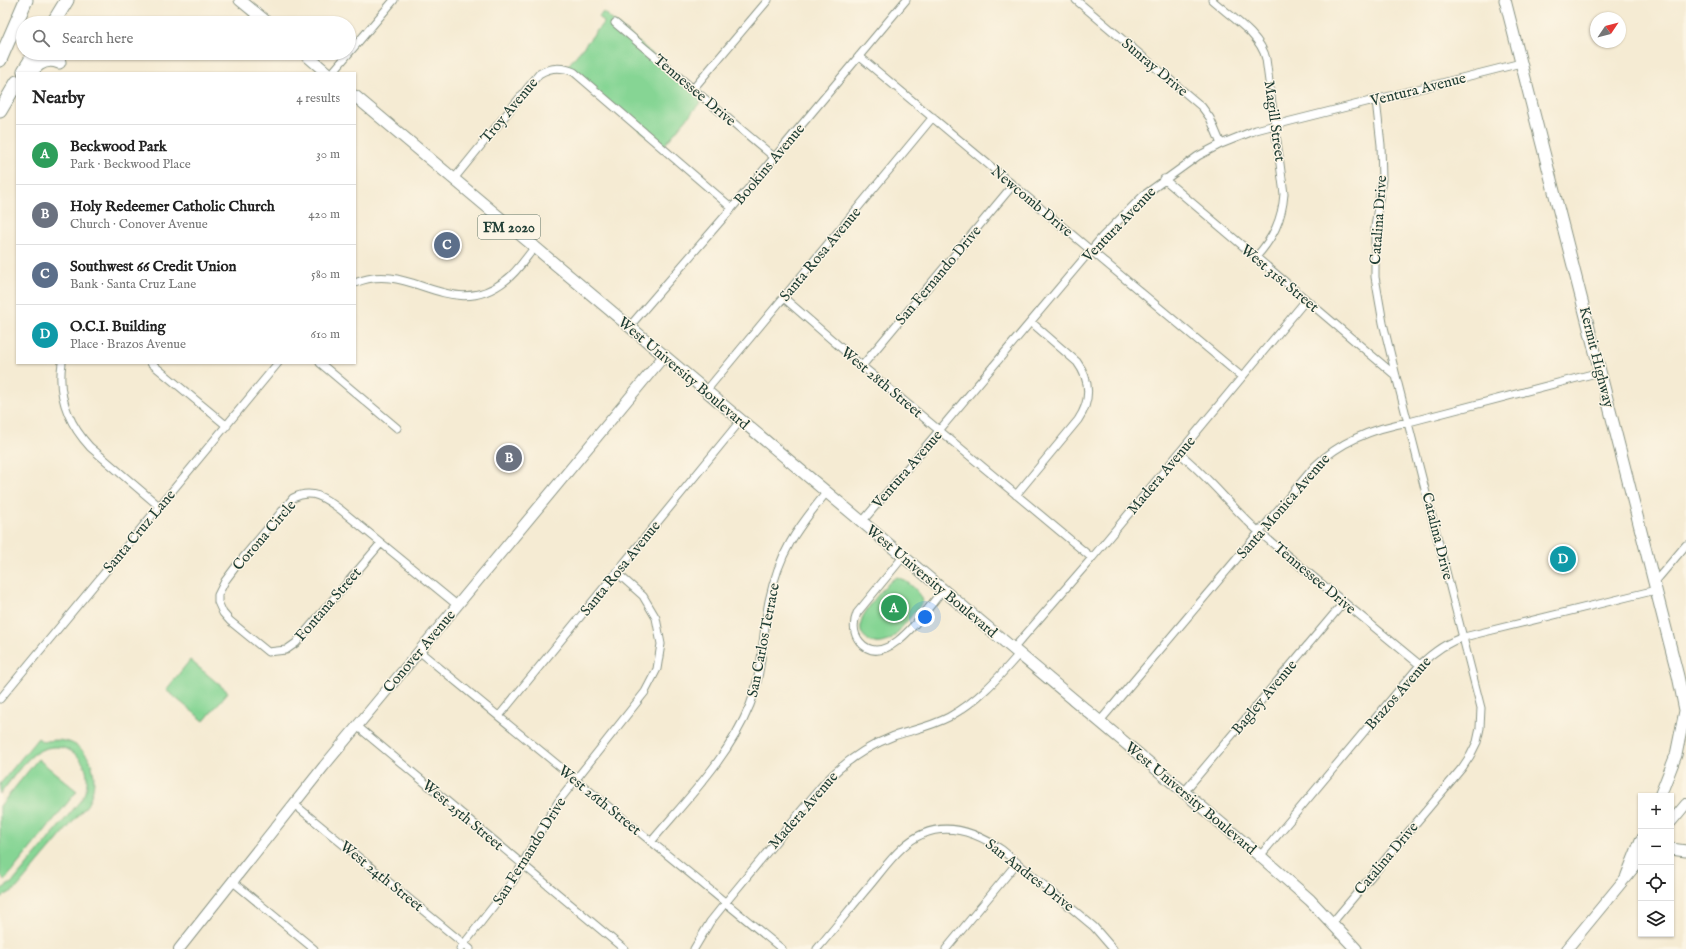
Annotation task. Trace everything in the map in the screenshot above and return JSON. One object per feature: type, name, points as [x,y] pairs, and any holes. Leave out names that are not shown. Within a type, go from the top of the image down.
[{"type":"highway","points":[[19,16],[26,0]]},
{"type":"highway","points":[[57,16],[67,0]]},
{"type":"highway","points":[[0,60],[16,23]]},
{"type":"highway","points":[[24,72],[31,60]]},
{"type":"highway","points":[[31,72],[39,63],[52,60],[59,62]]},
{"type":"highway","points":[[0,110],[16,84]]},
{"type":"highway","points":[[0,121],[16,96]]},
{"type":"main road","points":[[240,0],[259,16]]},
{"type":"main road","name":"Kermit Highway","points":[[1505,0],[1684,697],[1686,713]]},
{"type":"main road","points":[[312,60],[326,72]]},
{"type":"main road","name":"West University Boulevard","points":[[356,97],[453,180],[1260,856],[1306,896],[1356,949]]},
{"type":"main road","points":[[1661,793],[1676,755],[1686,713]]},
{"type":"main road","points":[[1627,876],[1638,848]]},
{"type":"main road","points":[[1674,849],[1686,851]]},
{"type":"street","points":[[356,45],[394,0]]},
{"type":"street","points":[[693,89],[747,22],[768,0]]},
{"type":"street","name":"Bookins Avenue","points":[[629,327],[732,208],[906,0]]},
{"type":"street","name":"Sunray Drive","points":[[1076,0],[1202,107],[1210,118],[1221,144]]},
{"type":"street","name":"Magill Street","points":[[1212,0],[1256,38],[1263,48],[1266,59],[1284,194],[1283,209],[1279,223],[1272,236],[1256,257]]},
{"type":"street","name":"Tennessee Drive","points":[[615,23],[774,157]]},
{"type":"street","name":"Newcomb Drive","points":[[860,56],[1242,377]]},
{"type":"street","points":[[333,72],[343,60]]},
{"type":"street","name":"Ventura Avenue","points":[[862,522],[1091,250],[1144,195],[1164,179],[1198,156],[1221,144],[1275,125],[1521,63]]},
{"type":"street","name":"Troy Avenue","points":[[453,180],[539,74],[550,69],[560,68],[574,72],[732,208]]},
{"type":"street","name":"Catalina Drive","points":[[1332,923],[1462,768],[1477,742],[1480,728],[1481,708],[1396,376],[1375,276],[1375,227],[1382,179],[1381,145],[1376,100]]},
{"type":"street","name":"Santa Rosa Avenue","points":[[706,391],[933,117]]},
{"type":"street","name":"West 31st Street","points":[[1164,179],[1396,376]]},
{"type":"street","name":"San Fernando Drive","points":[[862,366],[1014,185]]},
{"type":"street","points":[[356,283],[371,278],[390,278],[409,282],[439,293],[473,296],[491,290],[507,280],[534,248]]},
{"type":"street","name":"West 28th Street","points":[[784,298],[862,366],[1092,558]]},
{"type":"street","name":"Madera Avenue","points":[[694,949],[707,926],[726,902],[820,788],[841,766],[877,744],[936,723],[963,709],[989,688],[1092,558],[1306,300]]},
{"type":"street","points":[[1016,495],[1078,420],[1086,406],[1088,399],[1087,383],[1082,368],[1031,322]]},
{"type":"street","name":"Conover Avenue","points":[[179,949],[357,726],[664,356]]},
{"type":"street","points":[[62,364],[60,379],[61,394],[71,423],[80,436],[90,446],[160,507]]},
{"type":"street","points":[[152,364],[227,426]]},
{"type":"street","name":"Santa Cruz Lane","points":[[0,699],[277,364]]},
{"type":"street","points":[[321,364],[397,428]]},
{"type":"street","name":"Santa Monica Avenue","points":[[1100,721],[1311,471],[1327,454],[1338,446],[1393,424],[1409,422],[1600,372]]},
{"type":"street","name":"Santa Rosa Avenue","points":[[499,716],[741,420]]},
{"type":"street","name":"Tennessee Drive","points":[[1180,453],[1196,467],[1240,516],[1420,665]]},
{"type":"street","name":"Corona Circle","points":[[268,652],[230,621],[223,613],[218,602],[218,595],[225,581],[237,565],[293,498],[305,493],[311,493],[325,498],[457,605]]},
{"type":"street","name":"San Carlos Terrace","points":[[651,842],[718,762],[736,734],[750,704],[759,672],[774,577],[785,548],[801,523],[826,493]]},
{"type":"street","name":"Fontana Street","points":[[268,652],[286,650],[296,643],[381,543]]},
{"type":"street","points":[[1655,586],[1686,545]]},
{"type":"street","points":[[903,557],[857,613],[854,630],[856,636],[864,646],[875,650],[880,650],[895,644],[943,590]]},
{"type":"street","name":"San Fernando Drive","points":[[462,946],[492,909],[523,865],[545,823],[575,779],[645,692],[657,669],[660,657],[660,631],[656,618],[643,596],[616,572]]},
{"type":"street","name":"Brazos Avenue","points":[[1260,856],[1420,665],[1434,651],[1446,644],[1464,637],[1655,586]]},
{"type":"street","name":"Bagley Avenue","points":[[1184,792],[1344,602]]},
{"type":"street","name":"West 26th Street","points":[[419,651],[782,949]]},
{"type":"street","name":"West 25th Street","points":[[357,726],[624,949]]},
{"type":"street","name":"West 24th Street","points":[[294,804],[462,946],[470,949]]},
{"type":"street","points":[[1674,818],[1686,804]]},
{"type":"street","name":"San Andres Drive","points":[[818,949],[901,848],[920,836],[942,830],[964,831],[986,840],[1017,863],[1094,927],[1113,949]]},
{"type":"street","points":[[946,949],[1017,863]]},
{"type":"street","points":[[1567,949],[1638,863]]},
{"type":"street","points":[[232,882],[314,949]]},
{"type":"green space","points":[[603,12],[704,98],[662,148],[566,68],[604,22],[599,17]]},
{"type":"green space","points":[[897,577],[917,590],[923,602],[892,639],[883,643],[871,642],[861,632],[861,621],[867,609],[877,596],[893,579]]},
{"type":"green space","points":[[190,660],[228,692],[204,721],[166,690]]},
{"type":"green space","points":[[38,738],[43,742],[57,740],[70,742],[80,748],[88,757],[92,767],[94,779],[92,792],[87,805],[16,889],[0,898],[0,890],[13,882],[81,800],[86,789],[87,777],[85,767],[80,758],[72,752],[62,748],[51,747],[39,751],[28,759],[0,794],[0,784]]},
{"type":"green space","points":[[38,759],[77,791],[5,880],[0,876],[0,806]]},
{"type":"place","name":"Southwest 66 Credit Union","points":[[447,245]]},
{"type":"place","name":"Holy Redeemer Catholic Church","points":[[509,458]]},
{"type":"place","name":"O.C.I. Building","points":[[1563,559]]},
{"type":"place","name":"Beckwood Park","points":[[894,608]]}]
